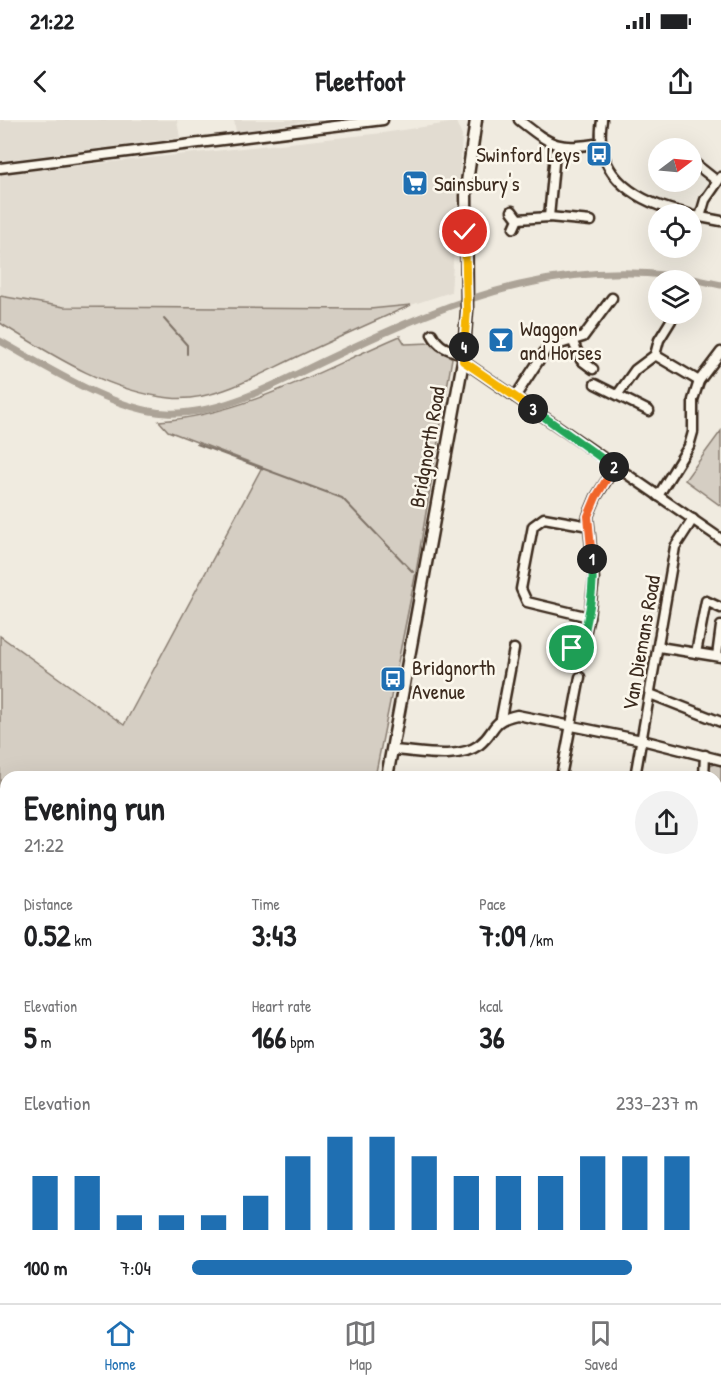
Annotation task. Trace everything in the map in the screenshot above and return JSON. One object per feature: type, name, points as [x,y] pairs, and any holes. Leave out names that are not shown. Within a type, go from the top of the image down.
[{"type":"main road","name":"Bridgnorth Road","points":[[388,771],[463,358],[467,311],[466,189],[476,120]]},
{"type":"street","points":[[0,168],[383,120]]},
{"type":"street","points":[[602,120],[601,142],[609,166],[631,193],[650,204]]},
{"type":"street","points":[[517,122],[559,147],[601,142]]},
{"type":"street","points":[[549,217],[555,153],[559,147]]},
{"type":"street","points":[[702,168],[719,179],[702,204]]},
{"type":"street","points":[[515,219],[549,217],[591,221]]},
{"type":"street","points":[[702,218],[721,221]]},
{"type":"street","points":[[515,397],[547,348],[573,342],[589,332],[611,304]]},
{"type":"street","points":[[618,394],[629,376],[655,355],[659,340],[669,324]]},
{"type":"street","points":[[432,334],[437,343],[463,358],[515,397],[721,539]]},
{"type":"street","points":[[573,342],[587,368]]},
{"type":"street","points":[[658,496],[689,446],[693,400],[699,381],[721,352]]},
{"type":"street","points":[[655,355],[699,381]]},
{"type":"street","points":[[595,384],[649,411]]},
{"type":"street","points":[[579,660],[576,648],[589,617],[594,579],[589,526],[591,506],[615,467]]},
{"type":"street","points":[[589,526],[544,518],[537,522],[533,526],[521,589],[524,598],[532,603],[589,617]]},
{"type":"street","name":"Van Diemans Road","points":[[636,771],[675,547],[693,519]]},
{"type":"street","points":[[696,653],[706,601],[721,608]]},
{"type":"street","points":[[659,646],[719,656],[721,626]]},
{"type":"street","points":[[392,750],[463,752],[481,743],[501,718],[514,649]]},
{"type":"street","points":[[562,771],[580,677]]},
{"type":"street","points":[[650,694],[721,722]]},
{"type":"street","points":[[501,718],[517,715],[570,725],[721,760]]},
{"type":"street","points":[[704,771],[705,755]]},
{"type":"shaded area","points":[[0,120],[177,120],[180,138],[0,161]]},
{"type":"shaded area","points":[[234,120],[315,120],[236,132]]},
{"type":"shaded area","points":[[456,122],[462,136],[451,292],[411,305],[370,309],[64,307],[0,296],[0,174],[383,133]]},
{"type":"shaded area","points":[[0,296],[64,307],[370,309],[411,305],[238,385],[204,396],[170,398],[124,388],[102,380],[60,359],[0,323]]},
{"type":"shaded area","points":[[400,336],[405,344],[431,343],[452,358],[416,572],[376,771],[0,771],[0,636],[124,725],[262,467],[168,431],[159,421],[222,410],[312,376]]},
{"type":"shaded area","points":[[721,431],[721,506],[685,480]]},
{"type":"shaded area","points":[[715,764],[721,766],[721,771],[708,771],[708,767]]},
{"type":"waterway","points":[[0,341],[58,374],[124,404],[166,413],[187,412],[208,409],[249,396],[424,316],[519,285],[567,276],[617,273],[668,275],[721,285]]},
{"type":"waterway","points":[[164,319],[187,345],[187,354]]},
{"type":"waterway","points":[[197,444],[342,498],[413,572]]},
{"type":"place","name":"Swinford Leys","points":[[599,154]]},
{"type":"place","name":"Sainsbury's","points":[[415,183]]},
{"type":"place","name":"Waggon and Horses","points":[[501,340]]},
{"type":"place","name":"Bridgnorth Avenue","points":[[393,679]]},
{"type":"route","points":[[465,232],[467,311],[463,361],[615,467],[591,506],[588,516],[594,579],[593,594],[581,648],[572,648]]}]
